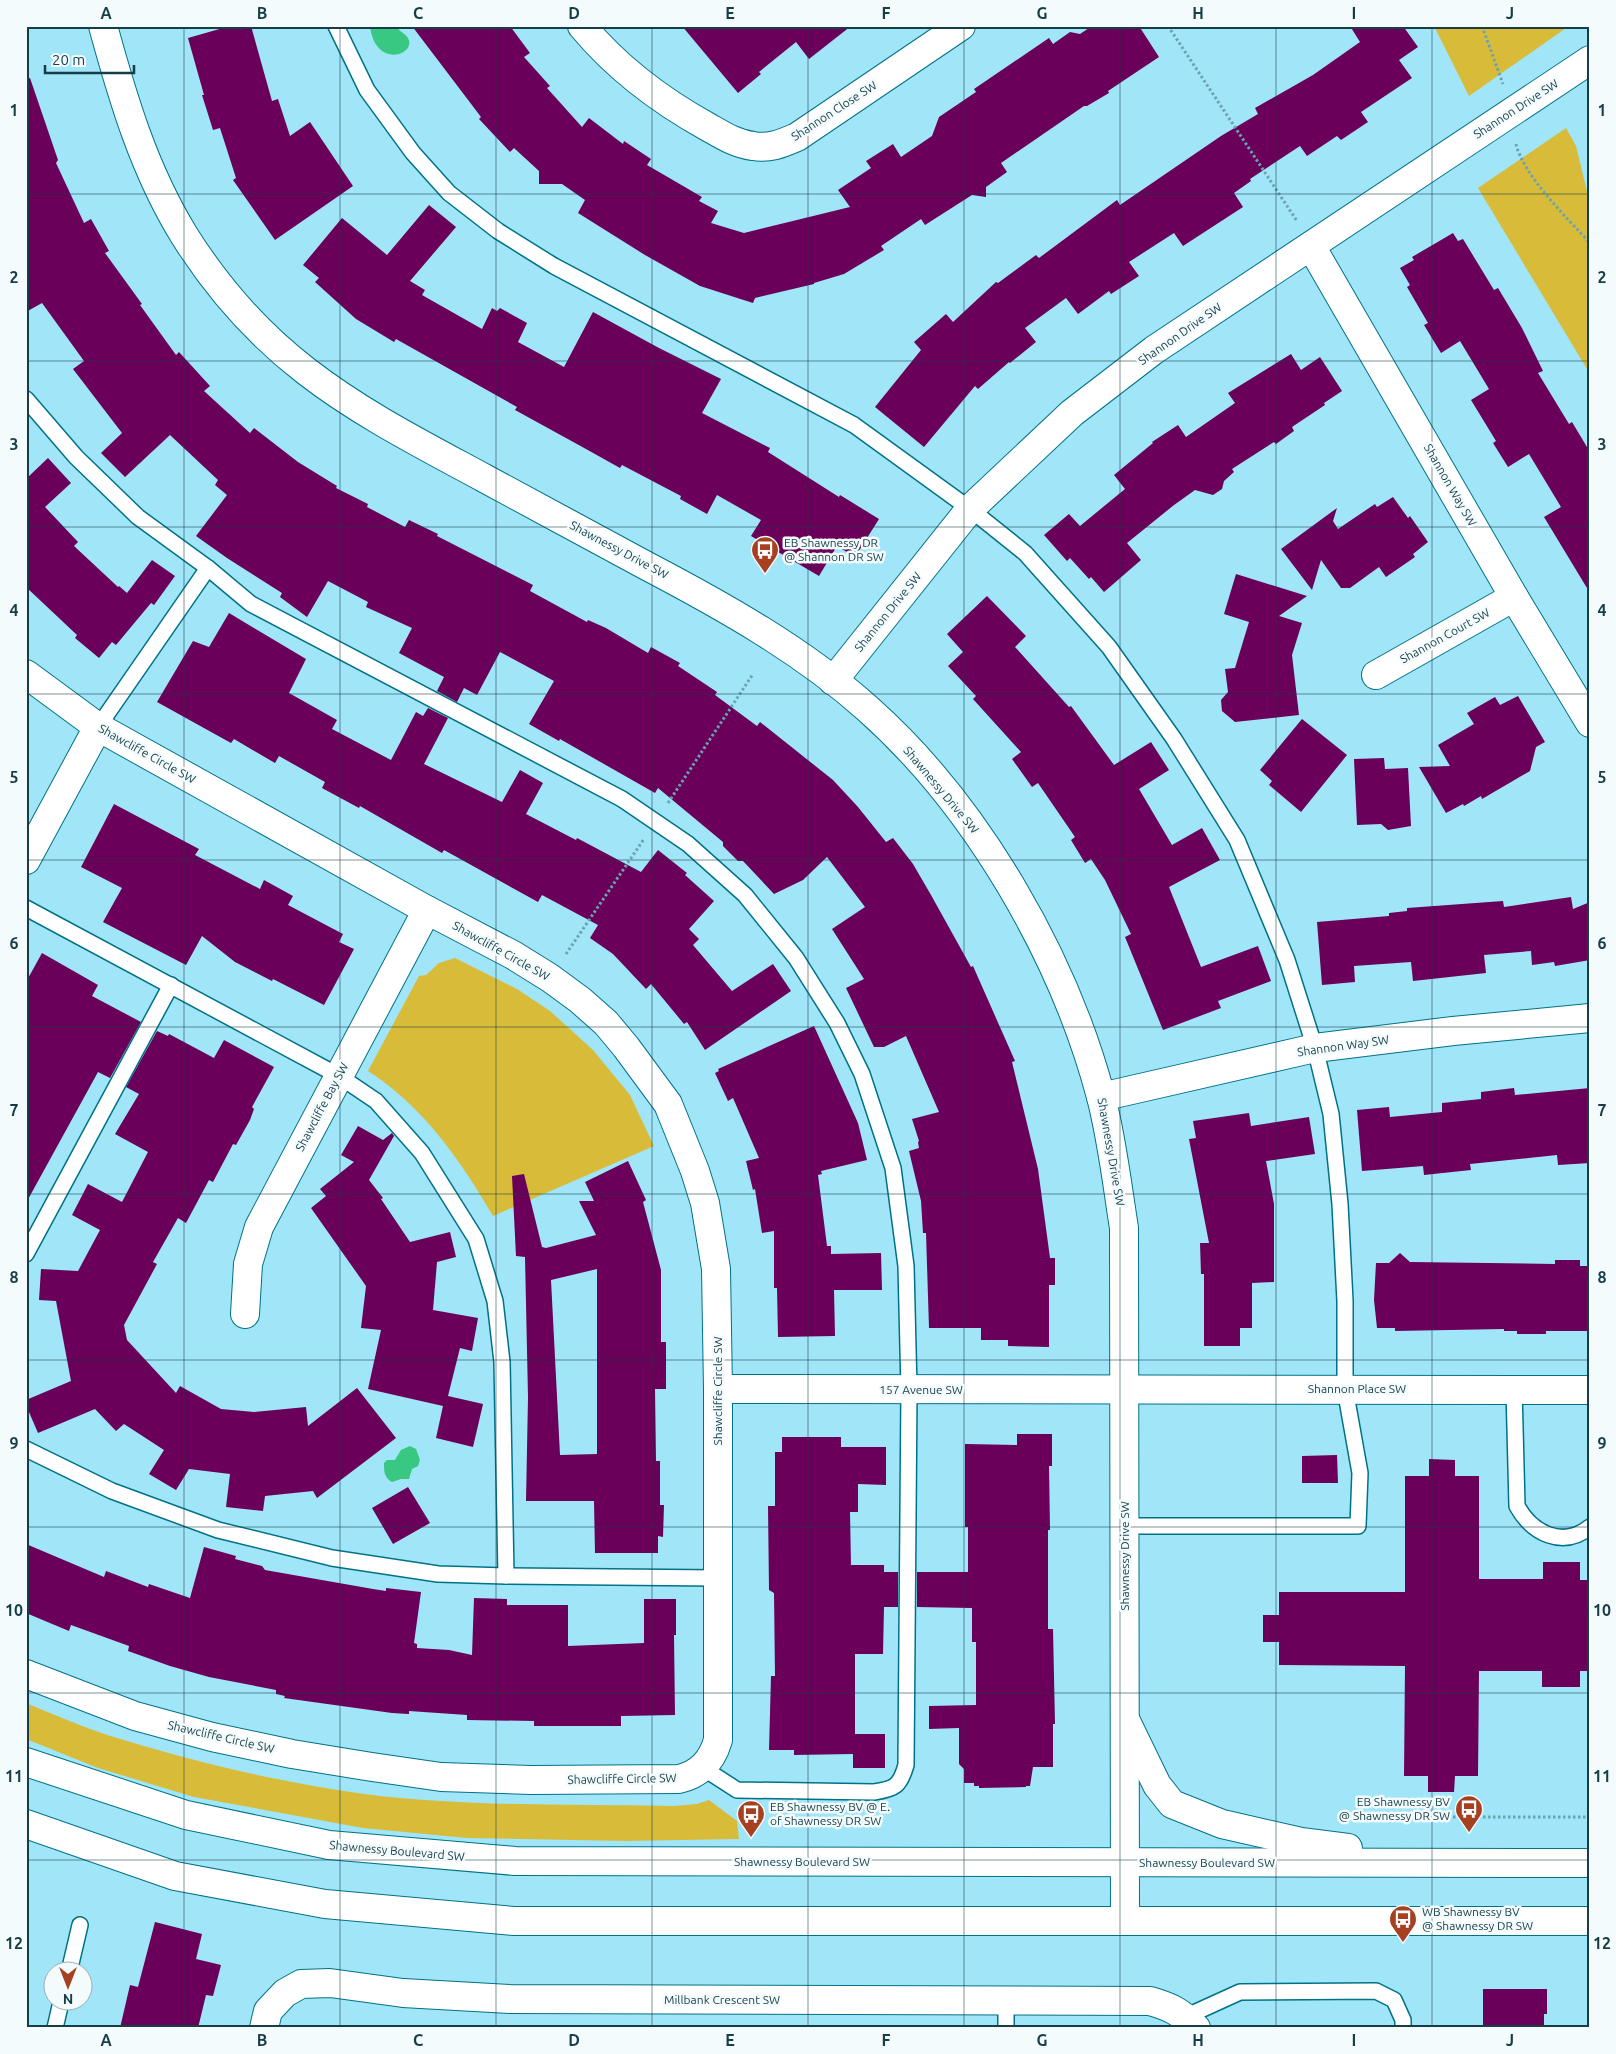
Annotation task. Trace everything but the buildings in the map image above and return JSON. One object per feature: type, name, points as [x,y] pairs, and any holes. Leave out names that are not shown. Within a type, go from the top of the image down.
[{"type":"street","name":"Shawnessy Drive SW","points":[[103,26],[127,111],[158,189],[184,235],[221,286],[280,349],[307,372],[362,410],[443,456],[731,610],[832,681],[867,708],[933,776],[969,820],[1017,897],[1054,967],[1079,1029],[1101,1097],[1113,1154],[1124,1228],[1126,1920]]},
{"type":"street","name":"Shannon Close SW","points":[[582,26],[596,43],[658,96],[731,140],[755,147],[777,146],[797,136],[961,26]]},
{"type":"street","name":"Shannon Drive SW","points":[[832,681],[970,509],[1072,413],[1154,350],[1590,60]]},
{"type":"street","name":"Shannon Way SW","points":[[1311,246],[1514,598],[1590,723]]},
{"type":"street","name":"Shannon Court SW","points":[[1376,675],[1514,598]]},
{"type":"street","name":"Shawcliffe Circle SW","points":[[26,674],[98,727],[427,910],[513,955],[550,978],[580,1000],[606,1023],[626,1046],[668,1104],[695,1171],[711,1232],[716,1269],[718,1740],[710,1760],[703,1768],[687,1777],[671,1780],[532,1780],[441,1777],[292,1754],[212,1737],[135,1716],[26,1674]]},
{"type":"street","points":[[26,860],[98,727]]},
{"type":"street","name":"Shawcliffe Bay SW","points":[[245,1314],[248,1264],[259,1227],[427,910]]},
{"type":"street","name":"Shannon Way SW","points":[[1101,1097],[1315,1048],[1453,1031],[1590,1018]]},
{"type":"street","name":"157 Avenue SW","points":[[718,1389],[1124,1390]]},
{"type":"street","name":"Shannon Place SW","points":[[1124,1390],[1590,1390]]},
{"type":"street","points":[[1126,1719],[1157,1786],[1172,1804],[1222,1824],[1301,1842],[1478,1863]]},
{"type":"street","name":"Shawnessy Boulevard SW","points":[[26,1762],[186,1815],[329,1845],[515,1861],[1590,1863]]},
{"type":"street","points":[[26,1824],[175,1876],[326,1904],[514,1921],[1590,1921]]},
{"type":"street","name":"Millbank Crescent SW","points":[[264,2028],[268,2011],[285,1992],[301,1984],[330,1983],[403,1992],[510,2000],[1150,2001],[1172,2007],[1190,2022]]},
{"type":"lane","points":[[336,26],[367,90],[413,153],[449,193],[498,231],[554,266],[854,425],[970,509],[1024,553],[1109,647],[1174,740],[1237,840],[1287,960],[1315,1048],[1331,1114],[1340,1204],[1345,1301],[1345,1389],[1360,1474],[1358,1526],[1125,1526]]},
{"type":"lane","points":[[26,399],[76,457],[138,517],[208,568],[251,604],[622,799],[688,844],[745,895],[796,958],[837,1023],[862,1074],[893,1168],[906,1266],[909,1390],[906,1765],[902,1779],[891,1790],[874,1792],[738,1790],[703,1768]]},
{"type":"lane","points":[[98,727],[208,568]]},
{"type":"lane","points":[[26,908],[339,1076],[376,1101],[422,1152],[476,1239],[495,1301],[502,1362],[506,1576]]},
{"type":"lane","points":[[26,1254],[171,985]]},
{"type":"lane","points":[[1514,1389],[1517,1506],[1524,1518],[1534,1528],[1547,1535],[1573,1536],[1590,1527]]},
{"type":"lane","points":[[26,1449],[112,1491],[218,1530],[332,1558],[438,1574],[718,1578]]},
{"type":"lane","points":[[71,1962],[80,1925]]},
{"type":"lane","points":[[1190,2022],[1240,1992],[1376,1991],[1394,2000],[1403,2020],[1403,2028]]},
{"type":"lane","points":[[1006,2001],[1006,2028]]},
{"type":"lane","points":[[55,2028],[59,2012]]},
{"type":"path","points":[[1168,26],[1297,221],[1311,246]]},
{"type":"path","points":[[1482,26],[1503,85],[1518,154],[1549,199],[1590,242]]},
{"type":"path","points":[[1338,1817],[1590,1817]]},
{"type":"shaded area","points":[[370,26],[395,27],[409,40],[409,46],[405,51],[398,54],[389,54],[381,50],[374,41]]},
{"type":"shaded area","points":[[1434,26],[1569,26],[1469,96]]},
{"type":"shaded area","points":[[1566,128],[1576,146],[1590,204],[1590,374],[1478,188]]},
{"type":"shaded area","points":[[455,958],[517,989],[550,1011],[593,1050],[630,1095],[654,1146],[493,1216],[468,1175],[439,1136],[406,1101],[368,1071],[419,976],[426,975],[439,963]]},
{"type":"shaded area","points":[[410,1446],[416,1449],[420,1460],[418,1466],[412,1469],[409,1479],[392,1482],[386,1476],[384,1463],[387,1460],[395,1460],[401,1450]]},
{"type":"shaded area","points":[[26,1703],[77,1724],[170,1754],[267,1777],[364,1794],[441,1801],[519,1804],[674,1806],[697,1804],[709,1800],[737,1821],[739,1839],[626,1841],[467,1838],[363,1828],[194,1797],[98,1768],[26,1739]]},
{"type":"place","name":"EB Shawnessy DR @ Shannon DR SW","points":[[765,574]]},
{"type":"place","name":"EB Shawnessy BV @ Shawnessy DR SW","points":[[1469,1833]]},
{"type":"place","name":"EB Shawnessy BV @ E. of Shawnessy DR SW","points":[[751,1838]]},
{"type":"place","name":"WB Shawnessy BV @ Shawnessy DR SW","points":[[1403,1943]]}]
